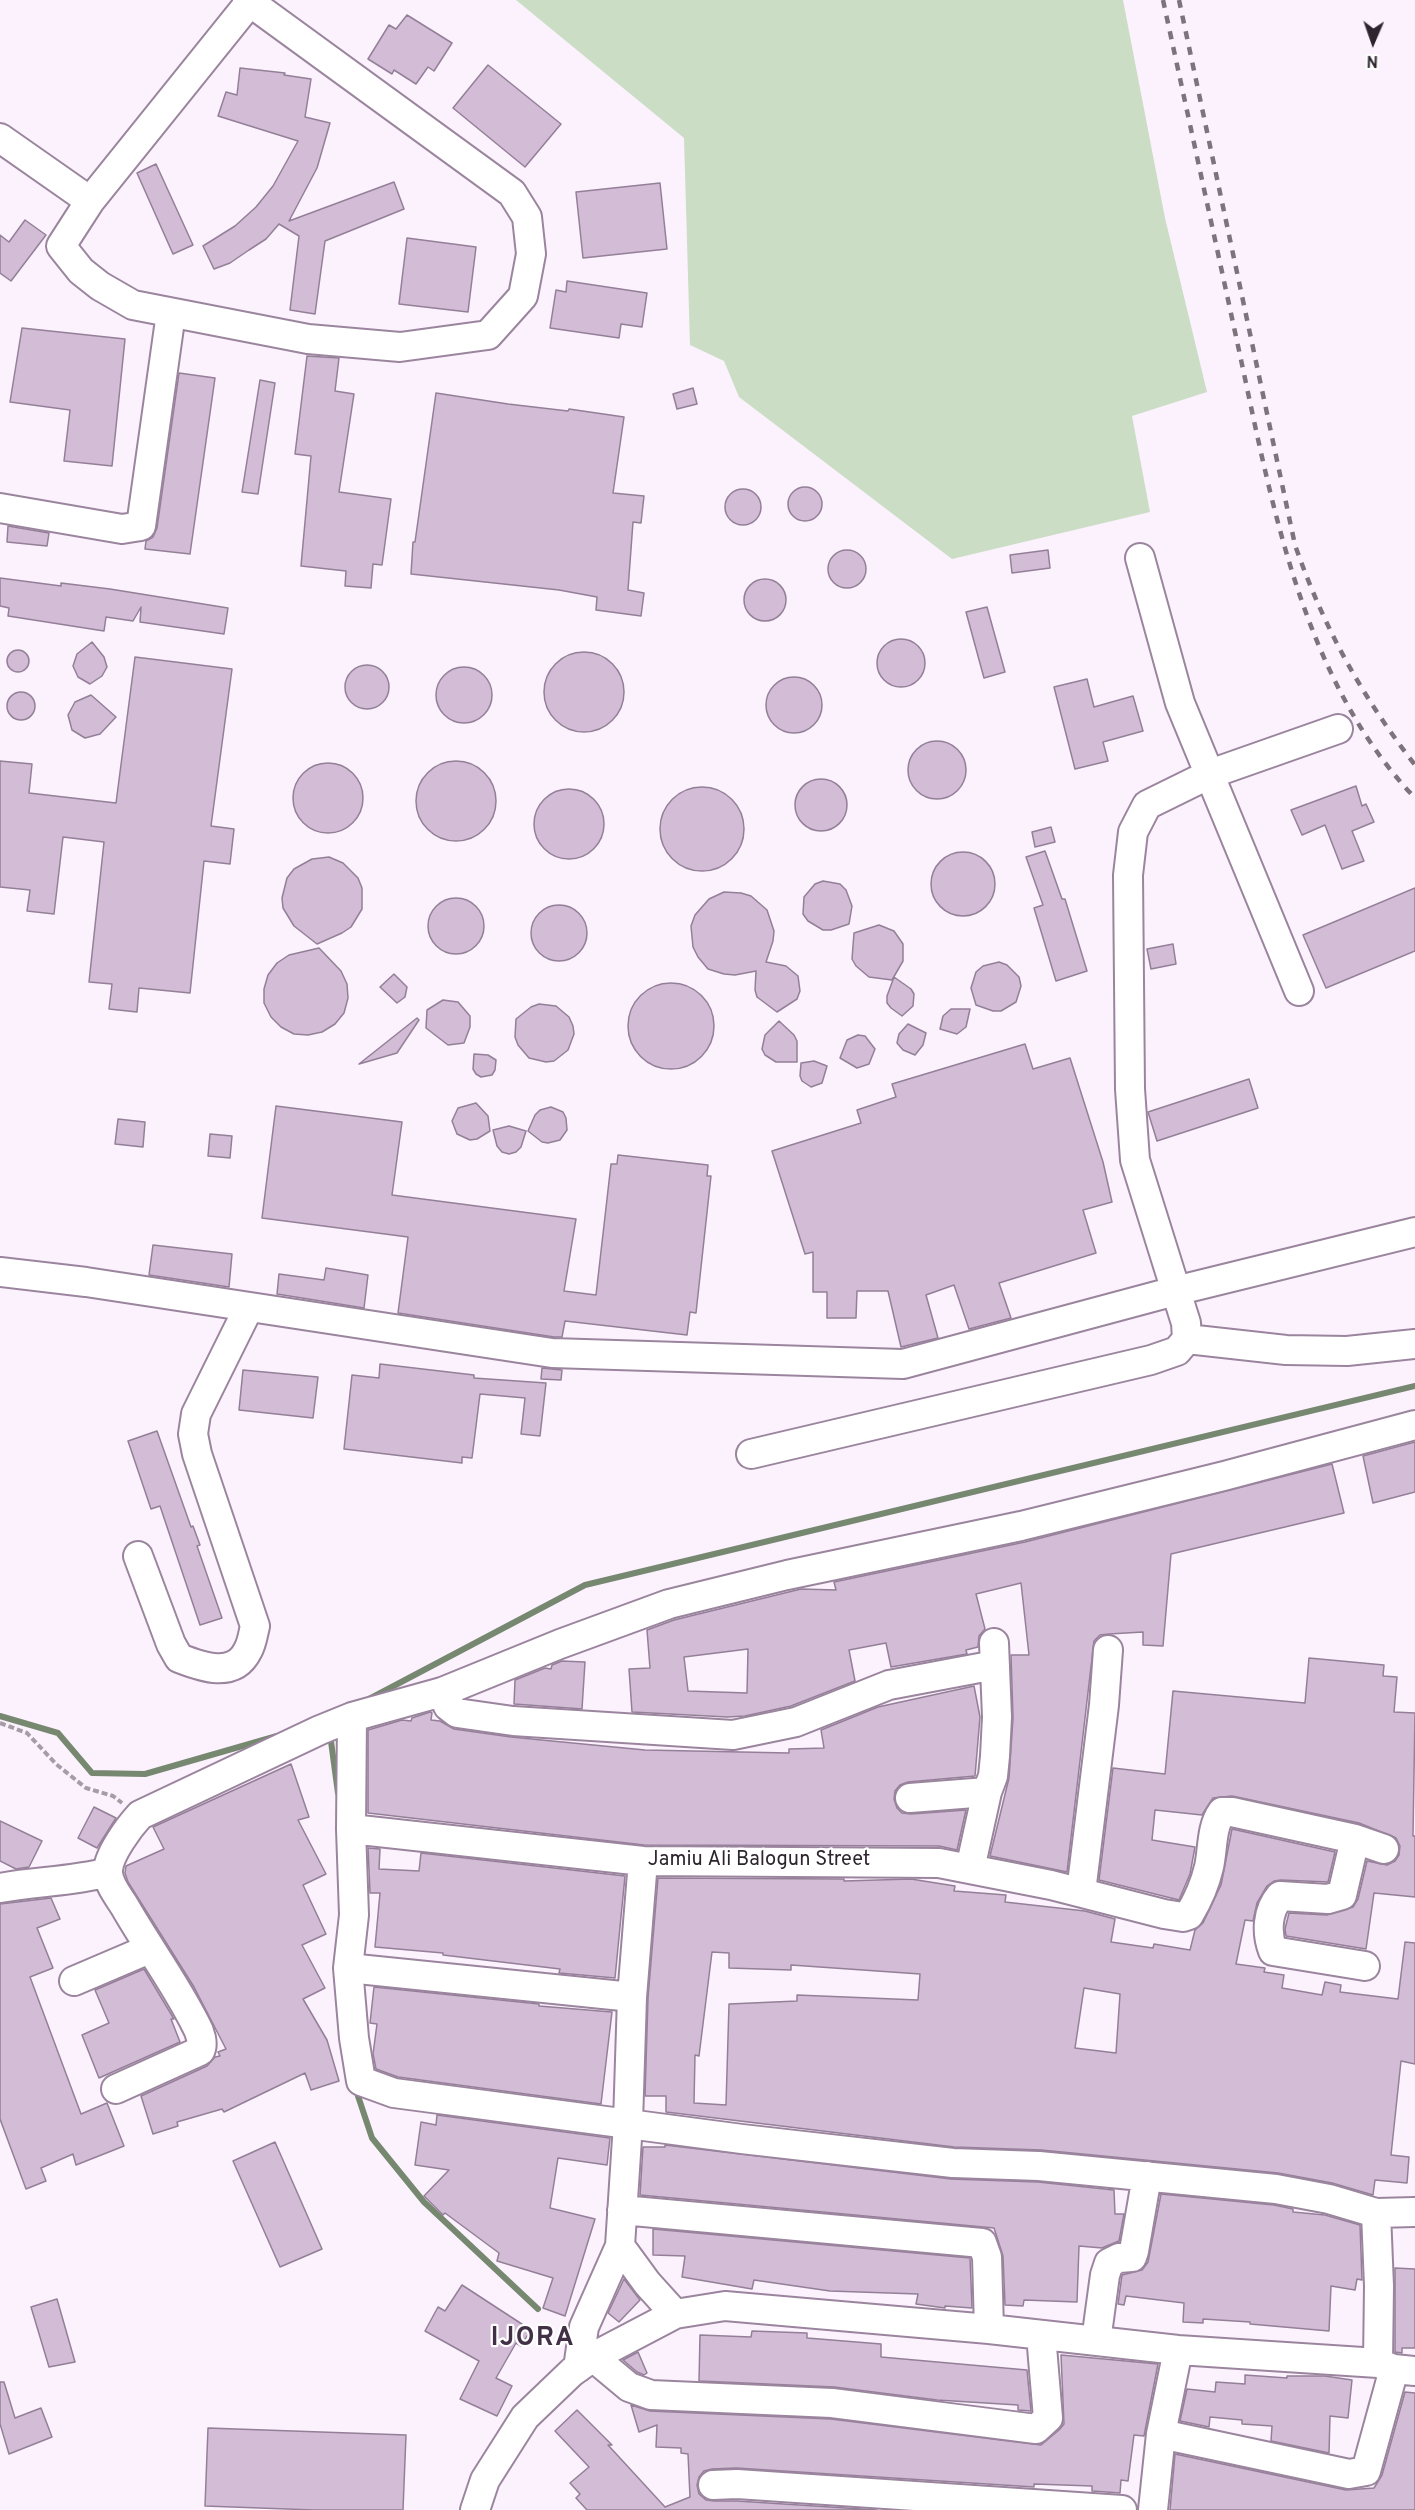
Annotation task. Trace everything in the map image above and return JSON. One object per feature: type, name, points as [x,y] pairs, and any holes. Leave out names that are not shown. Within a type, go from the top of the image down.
[{"type":"street","points":[[249,1],[512,193],[527,217],[531,254],[523,296],[488,335],[400,347],[308,339],[171,313],[133,305],[108,291],[81,271],[62,246],[90,201],[249,1]]},
{"type":"street","points":[[0,138],[90,201]]},
{"type":"street","points":[[0,508],[122,529],[141,526],[171,313]]},
{"type":"street","points":[[1140,558],[1180,702],[1299,991]]},
{"type":"street","points":[[751,1454],[1177,1352],[1187,1339],[1186,1323],[1135,1160],[1130,1089],[1128,875],[1132,832],[1147,805],[1210,774],[1338,729]]},
{"type":"street","points":[[0,1272],[86,1282],[552,1353],[903,1364],[1175,1291],[1415,1232]]},
{"type":"street","points":[[138,1556],[171,1644],[179,1658],[217,1670],[235,1664],[248,1652],[255,1626],[197,1454],[193,1434],[196,1414],[249,1307]]},
{"type":"street","points":[[1187,1339],[1286,1350],[1347,1351],[1415,1344]]},
{"type":"street","points":[[116,2089],[200,2051],[202,2047],[198,2027],[149,1949],[112,1885],[108,1872],[109,1864],[127,1830],[140,1815],[336,1724],[442,1692],[560,1644],[669,1604],[787,1575],[1021,1526],[1224,1476],[1415,1425]]},
{"type":"street","points":[[1081,1892],[1104,1705],[1107,1650]]},
{"type":"street","points":[[442,1692],[448,1706],[457,1713],[548,1724],[733,1735],[796,1722],[889,1685],[995,1654],[997,1717],[993,1776],[987,1792],[970,1869]]},
{"type":"street","points":[[336,1724],[351,1829],[354,1915],[348,1968],[354,2037],[361,2081],[394,2093],[742,2139],[953,2163],[1039,2166],[1276,2189],[1329,2199],[1376,2213],[1415,2212]]},
{"type":"street","points":[[910,1798],[987,1792]]},
{"type":"street","name":"Jamiu Ali Balogun Street","points":[[351,1829],[643,1861],[927,1863],[970,1869],[1081,1892],[1183,1917],[1189,1915],[1192,1910],[1209,1866],[1216,1820],[1222,1812],[1232,1812],[1355,1839]]},
{"type":"street","points":[[1365,1966],[1273,1951],[1268,1937],[1268,1926],[1275,1902],[1280,1896],[1328,1899],[1342,1895],[1355,1839],[1384,1849]]},
{"type":"street","points":[[586,2363],[584,2327],[620,2246],[628,2123],[632,1997],[643,1861]]},
{"type":"street","points":[[0,1888],[33,1881],[58,1882],[83,1879],[108,1872]]},
{"type":"street","points":[[74,1981],[149,1949]]},
{"type":"street","points":[[348,1968],[632,1997]]},
{"type":"street","points":[[1096,2341],[1105,2275],[1109,2263],[1119,2258],[1132,2257],[1147,2176]]},
{"type":"street","points":[[622,2210],[982,2243],[987,2257],[989,2329]]},
{"type":"street","points":[[1161,2434],[1349,2474],[1366,2471],[1396,2368],[1379,2286],[1376,2213]]},
{"type":"street","points":[[620,2246],[647,2283],[675,2314]]},
{"type":"street","points":[[476,2510],[485,2480],[525,2417],[586,2363],[675,2314],[725,2306],[989,2329],[1178,2350],[1396,2368]]},
{"type":"street","points":[[586,2363],[629,2387],[651,2395],[832,2403],[1036,2429],[1048,2418],[1041,2335]]},
{"type":"street","points":[[1153,2510],[1161,2434],[1178,2350]]},
{"type":"street","points":[[713,2485],[737,2484],[1122,2510]]},
{"type":"path","points":[[0,1722],[27,1733],[56,1764],[86,1788],[113,1796],[140,1815]]},
{"type":"green space","points":[[516,0],[1123,0],[1165,218],[1207,392],[1132,416],[1150,512],[952,559],[739,397],[724,361],[690,345],[684,138]]},
{"type":"building","points":[[407,15],[452,43],[434,71],[428,67],[416,84],[394,70],[392,74],[368,59],[389,25],[396,29]]},
{"type":"building","points":[[488,65],[561,124],[525,167],[453,108]]},
{"type":"building","points":[[240,68],[285,73],[284,75],[311,79],[305,117],[330,123],[317,168],[289,221],[394,182],[404,209],[325,241],[315,314],[290,310],[299,236],[279,224],[266,239],[230,263],[214,269],[203,246],[235,226],[256,207],[273,186],[298,141],[218,116],[226,92],[237,95]]},
{"type":"building","points":[[156,164],[193,245],[173,254],[137,173]]},
{"type":"building","points":[[660,183],[667,249],[583,258],[576,192]]},
{"type":"building","points":[[25,220],[46,235],[11,281],[0,273],[0,235],[9,242]]},
{"type":"building","points":[[407,238],[476,247],[468,312],[399,304]]},
{"type":"building","points":[[567,281],[647,293],[642,327],[621,324],[619,338],[550,328],[556,290],[566,292]]},
{"type":"building","points":[[22,328],[125,339],[112,466],[64,461],[70,410],[10,402]]},
{"type":"building","points":[[307,356],[339,358],[335,391],[354,394],[339,492],[391,499],[382,565],[373,564],[371,588],[345,586],[346,571],[301,566],[311,456],[295,454]]},
{"type":"building","points":[[179,373],[215,378],[190,554],[145,549],[146,541],[153,537],[157,528]]},
{"type":"building","points":[[260,380],[275,383],[258,494],[242,492]]},
{"type":"building","points":[[693,388],[697,404],[677,409],[673,394]]},
{"type":"building","points":[[436,393],[624,417],[613,493],[644,496],[641,523],[633,522],[628,590],[644,593],[641,616],[596,610],[597,597],[559,590],[411,574],[413,542],[415,542]]},
{"type":"building","points":[[805,487],[817,492],[822,504],[817,516],[805,521],[793,516],[788,504],[793,492]]},
{"type":"building","points":[[743,489],[756,494],[761,507],[756,520],[743,525],[730,520],[725,507],[730,494]]},
{"type":"building","points":[[8,526],[49,533],[47,546],[7,542]]},
{"type":"building","points":[[847,550],[861,555],[866,569],[861,583],[847,588],[833,583],[828,569],[833,555]]},
{"type":"building","points":[[1048,550],[1050,568],[1012,573],[1010,555]]},
{"type":"building","points":[[0,578],[61,586],[61,583],[110,589],[228,608],[224,634],[140,622],[141,607],[133,621],[106,617],[104,631],[8,616],[9,608],[0,606]]},
{"type":"building","points":[[765,579],[773,580],[780,585],[785,592],[785,608],[780,615],[773,620],[765,621],[757,620],[750,615],[745,608],[744,600],[745,592],[750,585],[757,580]]},
{"type":"building","points":[[987,607],[1005,672],[984,678],[966,612]]},
{"type":"building","points":[[896,639],[906,639],[921,649],[925,663],[924,672],[915,683],[906,687],[896,687],[881,677],[877,668],[877,658],[887,643]]},
{"type":"building","points":[[92,642],[104,657],[107,667],[102,676],[90,684],[78,677],[73,666],[77,654]]},
{"type":"building","points":[[18,650],[26,653],[29,661],[26,669],[18,672],[10,669],[7,661],[10,653]]},
{"type":"building","points":[[584,652],[599,655],[612,664],[621,677],[624,692],[621,707],[612,720],[599,729],[584,732],[569,729],[556,720],[547,707],[544,692],[547,677],[556,664],[569,655]]},
{"type":"building","points":[[135,657],[232,669],[211,826],[234,829],[230,864],[204,861],[190,993],[139,988],[137,1012],[109,1009],[112,984],[89,982],[104,842],[63,837],[54,914],[27,911],[30,890],[0,887],[0,761],[32,764],[29,793],[116,803]]},
{"type":"building","points":[[367,665],[383,671],[389,687],[383,703],[367,709],[351,703],[345,687],[351,671]]},
{"type":"building","points":[[464,667],[475,669],[484,675],[490,684],[492,695],[490,706],[484,715],[475,721],[464,723],[453,721],[444,715],[438,706],[436,695],[438,684],[444,675],[453,669]]},
{"type":"building","points":[[789,677],[799,677],[814,685],[820,694],[822,705],[820,716],[814,725],[799,733],[789,733],[778,728],[771,721],[766,710],[766,700],[771,689],[778,682]]},
{"type":"building","points":[[1087,679],[1094,707],[1133,696],[1143,731],[1103,742],[1108,761],[1075,769],[1054,687]]},
{"type":"building","points":[[21,692],[31,696],[35,706],[31,716],[21,720],[11,716],[7,706],[11,696]]},
{"type":"building","points":[[91,695],[116,717],[100,734],[85,738],[72,730],[68,715],[75,702]]},
{"type":"building","points":[[937,741],[953,746],[961,754],[966,770],[961,786],[953,794],[937,799],[921,794],[913,786],[908,770],[913,754],[921,746]]},
{"type":"building","points":[[456,761],[471,764],[484,773],[493,786],[496,801],[493,816],[484,829],[471,838],[456,841],[441,838],[428,829],[419,816],[416,801],[419,786],[428,773],[441,764]]},
{"type":"building","points":[[328,763],[341,766],[353,773],[360,785],[363,798],[360,811],[353,823],[341,830],[328,833],[315,830],[303,823],[296,811],[293,798],[296,785],[303,773],[315,766]]},
{"type":"building","points":[[821,779],[835,783],[843,791],[847,805],[843,819],[835,827],[821,831],[807,827],[799,819],[795,805],[799,791],[807,783]]},
{"type":"building","points":[[1356,786],[1362,806],[1366,804],[1374,822],[1352,831],[1364,861],[1342,869],[1325,825],[1302,835],[1291,810]]},
{"type":"building","points":[[702,787],[718,790],[732,799],[741,813],[744,829],[741,845],[732,859],[718,868],[702,871],[686,868],[672,859],[663,845],[660,829],[663,813],[672,799],[686,790]]},
{"type":"building","points":[[569,789],[582,792],[594,799],[601,811],[604,824],[601,837],[594,849],[582,856],[569,859],[556,856],[544,849],[537,837],[534,824],[537,811],[544,799],[556,792]]},
{"type":"building","points":[[1051,827],[1055,842],[1035,847],[1032,832]]},
{"type":"building","points":[[1045,851],[1062,899],[1065,899],[1087,971],[1056,981],[1034,908],[1043,905],[1026,857]]},
{"type":"building","points":[[957,852],[969,852],[986,861],[993,872],[995,884],[993,896],[986,907],[969,916],[957,916],[945,911],[936,902],[931,890],[931,878],[936,866],[945,857]]},
{"type":"building","points":[[329,857],[343,863],[358,878],[362,888],[362,909],[351,927],[317,944],[294,926],[283,908],[282,898],[287,878],[294,869],[312,859]]},
{"type":"building","points":[[823,881],[840,884],[846,890],[852,906],[849,924],[823,930],[808,921],[803,914],[804,897],[815,884]]},
{"type":"building","points":[[1415,888],[1415,951],[1326,988],[1303,935]]},
{"type":"building","points":[[724,892],[751,896],[767,910],[774,931],[766,962],[786,966],[798,976],[800,991],[797,999],[777,1012],[757,997],[756,971],[735,975],[708,969],[693,947],[691,926],[695,915],[709,899]]},
{"type":"building","points":[[456,898],[467,900],[476,906],[482,915],[484,926],[482,937],[476,946],[467,952],[456,954],[445,952],[436,946],[430,937],[428,926],[430,915],[436,906],[445,900]]},
{"type":"building","points":[[553,905],[565,905],[575,909],[583,917],[587,933],[583,949],[575,957],[565,961],[553,961],[543,957],[535,949],[531,939],[531,927],[535,917],[543,909]]},
{"type":"building","points":[[879,925],[894,931],[903,944],[903,961],[892,980],[869,977],[856,966],[852,959],[854,933]]},
{"type":"building","points":[[1173,944],[1176,964],[1151,969],[1147,949]]},
{"type":"building","points":[[319,948],[341,971],[347,984],[348,998],[344,1013],[335,1024],[322,1032],[308,1035],[294,1034],[281,1027],[271,1017],[264,1003],[264,989],[268,975],[277,963],[289,955]]},
{"type":"building","points":[[999,962],[1007,965],[1019,977],[1021,986],[1016,1002],[1001,1011],[993,1011],[976,1005],[971,988],[976,972],[983,966]]},
{"type":"building","points":[[394,974],[407,987],[405,997],[397,1003],[380,987]]},
{"type":"building","points":[[894,977],[911,989],[914,994],[913,1006],[902,1016],[887,1003],[887,996]]},
{"type":"building","points":[[671,983],[695,990],[707,1002],[714,1026],[707,1050],[695,1062],[671,1069],[647,1062],[635,1050],[628,1026],[635,1002],[647,990]]},
{"type":"building","points":[[443,1000],[458,1002],[470,1016],[470,1027],[464,1043],[448,1045],[426,1028],[427,1010]]},
{"type":"building","points":[[539,1004],[556,1006],[569,1017],[573,1026],[574,1034],[568,1050],[554,1061],[546,1062],[529,1058],[518,1045],[515,1037],[516,1019],[531,1007]]},
{"type":"building","points":[[951,1009],[970,1009],[966,1027],[957,1034],[940,1029],[943,1016]]},
{"type":"building","points":[[417,1018],[419,1020],[397,1053],[359,1064]]},
{"type":"building","points":[[779,1021],[797,1041],[797,1062],[776,1062],[765,1055],[762,1049],[765,1035]]},
{"type":"building","points":[[908,1024],[926,1033],[923,1045],[915,1055],[903,1050],[897,1043],[899,1034]]},
{"type":"building","points":[[858,1035],[865,1036],[875,1049],[869,1064],[857,1068],[840,1058],[847,1040]]},
{"type":"building","points":[[1025,1044],[1033,1069],[1070,1058],[1103,1162],[1112,1202],[1083,1210],[1096,1253],[999,1283],[1011,1318],[969,1329],[954,1285],[926,1295],[938,1338],[901,1347],[888,1291],[857,1291],[856,1318],[827,1318],[827,1292],[813,1292],[813,1252],[805,1254],[772,1151],[861,1123],[857,1110],[896,1097],[892,1084]]},
{"type":"building","points":[[474,1054],[488,1055],[496,1060],[492,1075],[481,1077],[476,1074],[473,1069]]},
{"type":"building","points":[[814,1061],[827,1066],[822,1083],[811,1087],[802,1081],[801,1063]]},
{"type":"building","points":[[1249,1079],[1258,1108],[1157,1141],[1148,1112]]},
{"type":"building","points":[[476,1103],[488,1116],[490,1131],[477,1139],[470,1140],[457,1134],[452,1121],[458,1108]]},
{"type":"building","points":[[276,1106],[402,1122],[392,1195],[576,1219],[564,1291],[596,1295],[611,1164],[617,1164],[618,1155],[708,1165],[707,1176],[711,1176],[696,1313],[690,1312],[687,1335],[565,1321],[562,1337],[554,1337],[398,1313],[408,1237],[262,1218]]},
{"type":"building","points":[[551,1107],[563,1112],[567,1130],[560,1140],[542,1142],[528,1131],[535,1115],[540,1110]]},
{"type":"building","points":[[118,1119],[145,1122],[143,1147],[115,1144]]},
{"type":"building","points":[[509,1126],[526,1131],[521,1147],[509,1154],[502,1152],[497,1146],[493,1130]]},
{"type":"building","points":[[210,1134],[232,1136],[230,1158],[208,1156]]},
{"type":"building","points":[[153,1245],[232,1254],[229,1287],[149,1275]]},
{"type":"building","points":[[326,1268],[368,1275],[364,1308],[277,1294],[279,1274],[324,1280]]},
{"type":"building","points":[[380,1364],[474,1375],[474,1378],[546,1383],[540,1436],[521,1434],[525,1398],[480,1394],[472,1458],[462,1457],[462,1463],[344,1449],[352,1375],[379,1378]]},
{"type":"building","points":[[542,1368],[562,1370],[561,1380],[541,1379]]},
{"type":"building","points":[[243,1370],[318,1377],[313,1418],[239,1410]]},
{"type":"building","points":[[157,1431],[191,1527],[193,1526],[200,1545],[197,1546],[222,1618],[200,1625],[160,1506],[151,1509],[128,1441]]},
{"type":"building","points":[[1415,1442],[1415,1492],[1373,1503],[1363,1456]]},
{"type":"building","points":[[1332,1464],[1344,1513],[1171,1554],[1163,1646],[1143,1645],[1143,1632],[1100,1635],[1094,1641],[1067,1872],[990,1856],[1009,1778],[1013,1718],[1011,1655],[1029,1655],[1021,1583],[976,1594],[985,1629],[979,1636],[978,1647],[966,1650],[967,1654],[891,1667],[886,1643],[849,1650],[855,1681],[791,1706],[745,1716],[727,1717],[632,1712],[629,1669],[650,1668],[647,1630],[674,1620],[801,1589],[836,1590],[834,1582],[1025,1542]],"holes":[[[748,1649],[747,1693],[688,1691],[684,1657]]]},
{"type":"building","points":[[1309,1658],[1384,1665],[1383,1676],[1397,1677],[1394,1712],[1415,1713],[1413,1836],[1415,1836],[1415,1897],[1374,1893],[1366,1949],[1286,1936],[1285,1929],[1289,1913],[1327,1915],[1353,1907],[1358,1899],[1367,1861],[1387,1865],[1395,1861],[1399,1855],[1400,1846],[1396,1838],[1359,1823],[1232,1796],[1213,1798],[1202,1815],[1155,1810],[1152,1840],[1195,1847],[1190,1874],[1179,1900],[1099,1880],[1113,1768],[1165,1774],[1173,1691],[1305,1703]]},
{"type":"building","points":[[562,1661],[585,1662],[582,1709],[514,1704],[515,1680],[545,1668],[551,1669],[552,1665]]},
{"type":"building","points":[[974,1686],[980,1717],[975,1776],[908,1782],[900,1785],[895,1791],[894,1799],[897,1808],[902,1813],[966,1810],[957,1850],[939,1846],[644,1845],[368,1813],[368,1730],[402,1720],[411,1721],[412,1718],[430,1712],[432,1713],[431,1720],[440,1721],[454,1729],[511,1737],[645,1750],[789,1753],[789,1749],[824,1748],[821,1730],[878,1707]]},
{"type":"building","points":[[291,1764],[309,1817],[298,1820],[326,1874],[303,1885],[326,1934],[302,1945],[325,1988],[303,1999],[327,2040],[339,2081],[311,2090],[305,2073],[224,2112],[222,2109],[177,2122],[178,2126],[153,2134],[141,2096],[207,2066],[215,2057],[220,2056],[218,2052],[226,2049],[194,1987],[128,1882],[125,1873],[126,1866],[164,1849],[153,1827]]},
{"type":"building","points":[[94,1807],[116,1818],[97,1848],[78,1838]]},
{"type":"building","points":[[0,1821],[42,1841],[29,1867],[16,1869],[0,1861]]},
{"type":"building","points":[[1232,1829],[1335,1852],[1328,1882],[1274,1881],[1267,1886],[1257,1903],[1253,1921],[1245,1920],[1236,1964],[1265,1968],[1264,1972],[1284,1975],[1282,1988],[1322,1995],[1325,1982],[1341,1985],[1340,1992],[1398,1999],[1405,1942],[1415,1943],[1415,2064],[1401,2061],[1391,2155],[1409,2157],[1407,2183],[1375,2180],[1373,2195],[1332,2183],[1278,2173],[1041,2150],[954,2147],[666,2112],[666,2096],[645,2096],[648,1998],[658,1878],[844,1879],[844,1881],[911,1879],[955,1886],[954,1891],[1006,1895],[1005,1902],[1085,1911],[1115,1919],[1111,1942],[1153,1948],[1154,1944],[1190,1950],[1195,1930],[1203,1923],[1221,1885]],"holes":[[[712,1952],[729,1953],[729,1968],[791,1970],[791,1965],[920,1974],[918,2000],[797,1995],[797,2001],[729,2004],[726,2105],[694,2103],[695,2055],[699,2056]],[[1084,1988],[1120,1994],[1116,2053],[1075,2048]]]},
{"type":"building","points":[[368,1848],[380,1849],[379,1869],[419,1871],[421,1853],[625,1876],[615,1978],[559,1973],[560,1969],[443,1955],[443,1953],[375,1947],[380,1893],[370,1893]]},
{"type":"building","points":[[51,1898],[60,1919],[37,1928],[53,1968],[30,1977],[81,2114],[107,2103],[124,2146],[76,2165],[73,2154],[41,2168],[46,2181],[26,2189],[0,2119],[0,1904]]},
{"type":"building","points":[[144,1969],[174,2019],[171,2019],[180,2042],[99,2078],[82,2035],[109,2023],[95,1990]]},
{"type":"building","points":[[374,1987],[612,2012],[601,2104],[398,2077],[376,2069],[373,2054],[377,2024],[370,2023]]},
{"type":"building","points":[[437,2115],[610,2138],[607,2165],[558,2158],[550,2208],[595,2219],[565,2316],[543,2308],[553,2278],[497,2261],[499,2253],[445,2213],[443,2215],[424,2196],[449,2170],[415,2165],[421,2122],[436,2125]]},
{"type":"building","points":[[275,2142],[322,2249],[280,2267],[233,2161]]},
{"type":"building","points":[[665,2145],[951,2179],[1038,2182],[1114,2190],[1115,2214],[1124,2214],[1119,2241],[1102,2248],[1079,2246],[1077,2302],[1024,2300],[1023,2306],[1005,2305],[1003,2256],[994,2228],[640,2195],[643,2147],[665,2147]]},
{"type":"building","points":[[1161,2194],[1274,2205],[1293,2209],[1293,2212],[1325,2215],[1360,2225],[1362,2280],[1357,2279],[1355,2290],[1331,2286],[1329,2331],[1203,2319],[1203,2323],[1183,2322],[1184,2303],[1126,2296],[1124,2305],[1118,2304],[1122,2275],[1142,2270],[1148,2262]]},
{"type":"building","points":[[653,2229],[970,2258],[972,2308],[945,2306],[945,2308],[916,2304],[918,2294],[830,2291],[754,2280],[752,2289],[682,2277],[685,2256],[653,2255]]},
{"type":"building","points":[[1395,2268],[1415,2269],[1415,2348],[1402,2348],[1402,2353],[1395,2352]]},
{"type":"building","points":[[624,2279],[640,2300],[619,2322],[608,2313]]},
{"type":"building","points":[[462,2285],[531,2330],[521,2346],[516,2343],[496,2378],[512,2386],[497,2416],[460,2399],[479,2361],[425,2331],[438,2307],[445,2311]]},
{"type":"building","points":[[57,2299],[75,2362],[49,2367],[31,2307]]},
{"type":"building","points":[[752,2331],[807,2333],[807,2338],[881,2344],[881,2357],[1027,2370],[1031,2411],[1018,2410],[1018,2405],[937,2400],[834,2387],[699,2381],[700,2335],[751,2337]]},
{"type":"building","points":[[638,2352],[647,2373],[644,2375],[623,2360]]},
{"type":"building","points":[[1061,2355],[1158,2364],[1144,2436],[1134,2435],[1128,2481],[1121,2480],[1120,2493],[1092,2491],[1092,2486],[1034,2484],[1034,2487],[736,2468],[704,2471],[697,2485],[699,2494],[706,2500],[714,2501],[877,2510],[587,2510],[576,2498],[580,2494],[570,2483],[589,2467],[555,2431],[577,2410],[612,2445],[608,2445],[665,2507],[690,2497],[688,2454],[681,2453],[681,2448],[656,2447],[657,2425],[639,2432],[631,2405],[650,2411],[831,2419],[1041,2445],[1064,2424]]},
{"type":"building","points":[[1245,2375],[1287,2378],[1287,2376],[1325,2376],[1352,2380],[1348,2418],[1330,2416],[1329,2453],[1271,2441],[1272,2426],[1242,2424],[1242,2420],[1210,2417],[1209,2427],[1180,2421],[1187,2389],[1215,2392],[1216,2382],[1245,2384]]},
{"type":"building","points":[[0,2382],[4,2382],[15,2418],[41,2408],[52,2437],[9,2454],[0,2424]]},
{"type":"building","points":[[1405,2392],[1415,2393],[1415,2510],[1170,2510],[1175,2454],[1346,2490],[1374,2488],[1382,2475]]},
{"type":"building","points":[[208,2428],[406,2435],[403,2510],[205,2506]]},
{"type":"waterway","points":[[369,1699],[585,1585],[1415,1386]]},
{"type":"waterway","points":[[0,1716],[58,1733],[92,1773],[145,1774],[277,1736]]},
{"type":"waterway","points":[[330,1734],[338,1793]]},
{"type":"waterway","points":[[356,2090],[372,2138],[424,2202],[538,2309]]},
{"type":"railway","points":[[1163,0],[1261,455],[1294,578],[1316,638],[1342,696],[1375,749],[1415,798]]},
{"type":"railway","points":[[1179,0],[1295,545],[1331,633],[1361,687],[1415,765]]},
{"type":"district","name":"IJORA","points":[[533,2340]]}]
